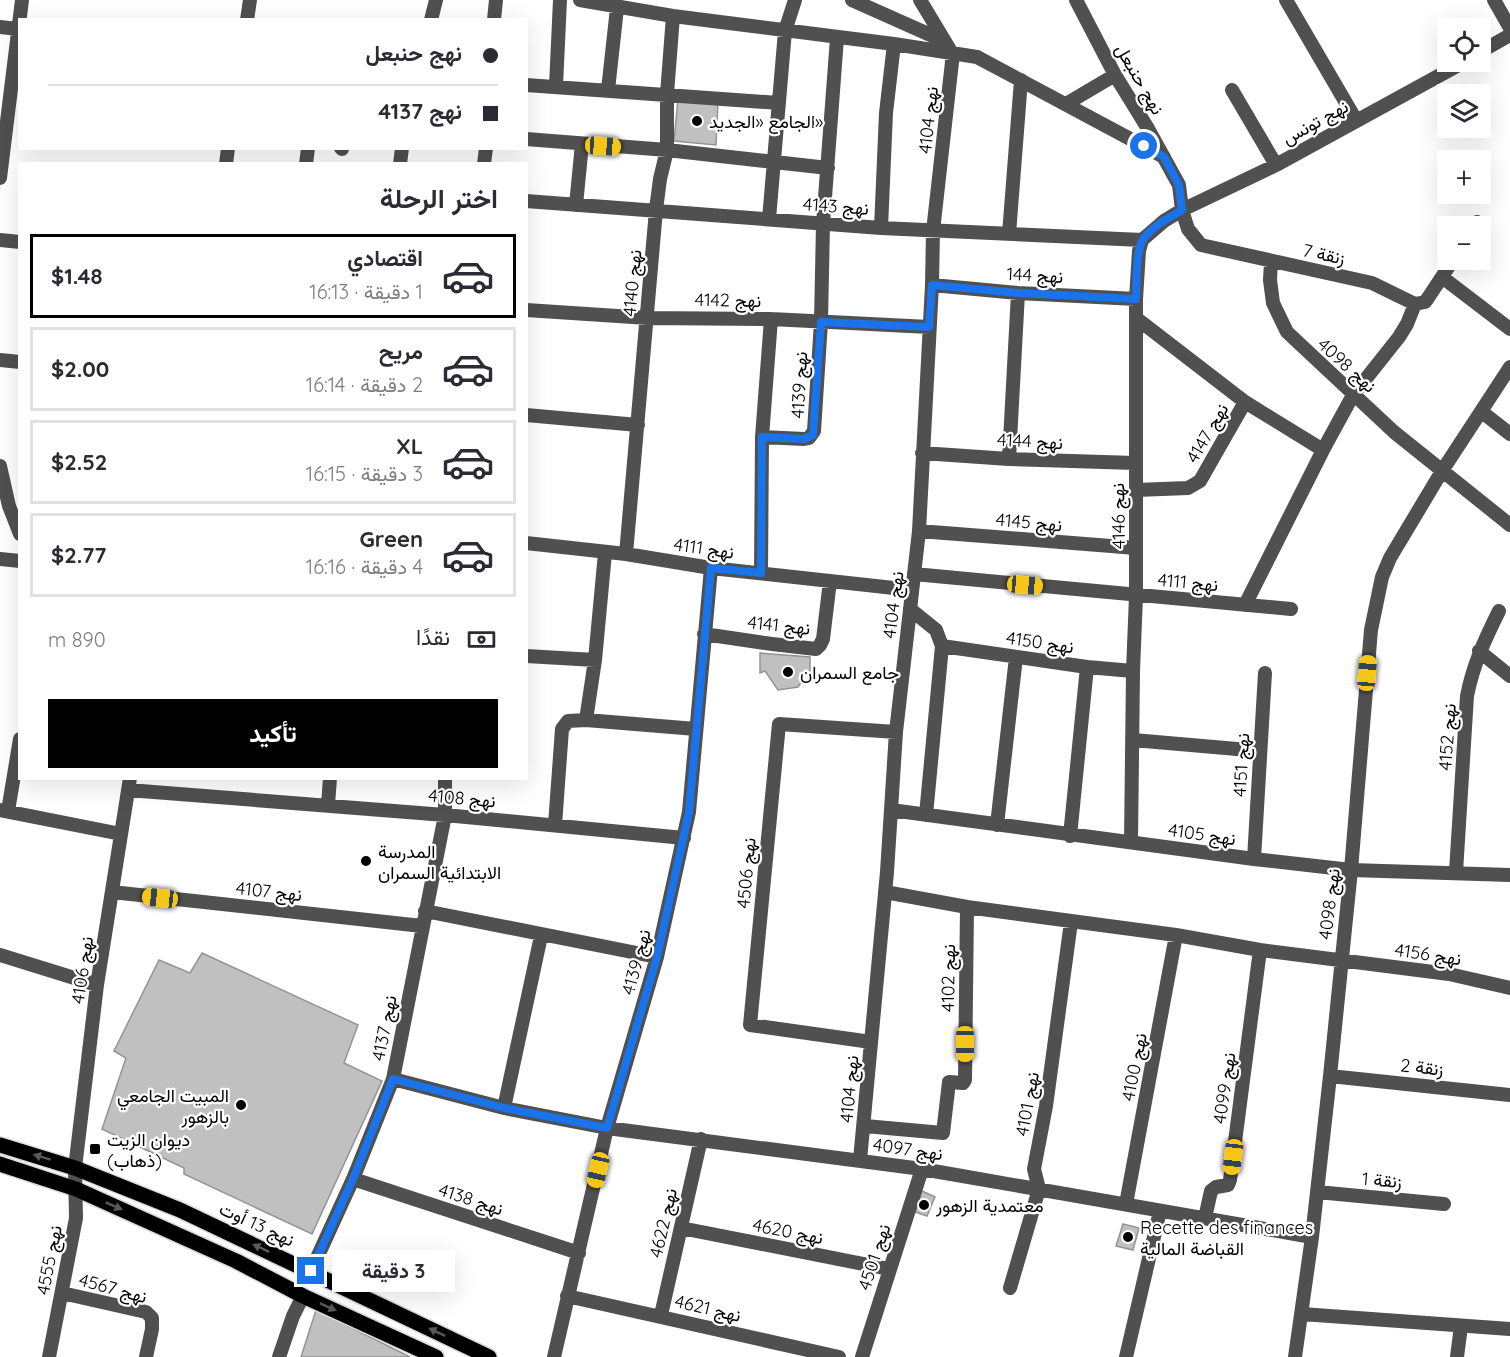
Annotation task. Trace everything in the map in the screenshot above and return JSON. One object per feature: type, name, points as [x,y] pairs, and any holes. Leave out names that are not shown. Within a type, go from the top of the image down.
[{"type":"main road","name":"نهج 13 أوت","points":[[0,1145],[75,1168],[180,1210],[489,1357]]},
{"type":"main road","points":[[0,1164],[76,1189],[436,1357]]},
{"type":"street","points":[[19,18],[22,0]]},
{"type":"street","points":[[247,18],[250,0]]},
{"type":"street","points":[[432,18],[436,0]]},
{"type":"street","points":[[494,18],[496,0]]},
{"type":"street","points":[[556,86],[560,0]]},
{"type":"street","points":[[580,0],[617,8],[837,38],[948,47]]},
{"type":"street","points":[[768,219],[785,31],[795,0]]},
{"type":"street","points":[[852,0],[948,47],[977,57],[1164,157]]},
{"type":"street","points":[[920,0],[948,47]]},
{"type":"street","name":"نهج حنبعل","points":[[1076,0],[1115,75],[1179,185],[1182,210]]},
{"type":"street","points":[[1286,0],[1356,120]]},
{"type":"street","points":[[1494,0],[1510,28]]},
{"type":"street","points":[[608,90],[617,8]]},
{"type":"street","name":"نهج 4140","points":[[626,554],[656,210],[667,150],[667,94],[673,16]]},
{"type":"street","points":[[0,27],[18,25],[13,115],[0,178]]},
{"type":"street","points":[[1491,46],[1510,35]]},
{"type":"street","points":[[821,322],[824,224],[837,38]]},
{"type":"street","points":[[881,228],[886,113],[894,44]]},
{"type":"street","name":"نهج 4104","points":[[860,1160],[865,1126],[885,892],[896,732],[919,531],[933,231],[949,96],[948,47]]},
{"type":"street","name":"نهج تونس","points":[[1182,210],[1276,165],[1445,72]]},
{"type":"street","points":[[1066,104],[1115,75]]},
{"type":"street","points":[[1010,234],[1021,80]]},
{"type":"street","points":[[528,85],[779,104]]},
{"type":"street","points":[[1232,90],[1276,165]]},
{"type":"street","points":[[528,140],[667,150],[828,168]]},
{"type":"street","points":[[576,205],[582,144]]},
{"type":"street","name":"نهج 4143","points":[[528,201],[881,228],[1142,240]]},
{"type":"street","points":[[1142,240],[1164,220],[1182,210]]},
{"type":"street","name":"زنقة 7","points":[[1182,210],[1188,229],[1202,245],[1372,283],[1415,304]]},
{"type":"street","points":[[0,240],[18,242]]},
{"type":"street","name":"نهج 4146","points":[[1131,842],[1136,596],[1136,299],[1139,250],[1142,240]]},
{"type":"street","name":"نهج 4098","points":[[1271,261],[1270,280],[1273,303],[1287,332],[1353,395],[1442,471]]},
{"type":"street","points":[[1245,604],[1353,395],[1399,337],[1415,304],[1425,302],[1447,270]]},
{"type":"street","points":[[1442,277],[1510,329]]},
{"type":"street","name":"نهج 144","points":[[932,285],[1018,293],[1136,299]]},
{"type":"street","points":[[1009,459],[1018,293]]},
{"type":"street","name":"نهج 4142","points":[[528,310],[648,318],[771,319],[929,327]]},
{"type":"street","name":"نهج 4147","points":[[1136,318],[1245,402],[1207,470],[1196,485],[1188,488],[1136,490]]},
{"type":"street","name":"نهج 4139","points":[[761,573],[762,437],[771,319]]},
{"type":"street","name":"نهج 4139","points":[[762,437],[804,439],[813,435],[821,322]]},
{"type":"street","points":[[0,360],[18,362]]},
{"type":"street","name":"نهج 4098","points":[[1295,1357],[1312,1237],[1330,1076],[1375,602],[1390,558],[1442,471],[1510,367]]},
{"type":"street","points":[[1245,402],[1323,450]]},
{"type":"street","points":[[1480,414],[1510,434]]},
{"type":"street","points":[[528,415],[639,425]]},
{"type":"street","name":"نهج 4144","points":[[922,453],[1009,459],[1135,463]]},
{"type":"street","points":[[0,466],[12,488],[18,522]]},
{"type":"street","points":[[1442,471],[1510,525]]},
{"type":"street","name":"نهج 4145","points":[[919,531],[1136,548]]},
{"type":"street","name":"نهج 4111","points":[[528,543],[626,554],[711,568],[912,590]]},
{"type":"street","points":[[586,720],[596,660],[605,553]]},
{"type":"street","points":[[0,559],[18,561]]},
{"type":"street","name":"نهج 4139","points":[[554,1357],[607,1128],[657,957],[684,838],[689,812],[711,568]]},
{"type":"street","name":"نهج 4111","points":[[914,574],[1291,609]]},
{"type":"street","name":"نهج 4141","points":[[704,634],[816,649],[823,639],[830,580]]},
{"type":"street","points":[[910,609],[936,630],[942,646],[926,815]]},
{"type":"street","name":"نهج 4152","points":[[1456,872],[1467,696],[1479,651],[1499,611]]},
{"type":"street","name":"نهج 4150","points":[[942,646],[1087,667],[1133,670]]},
{"type":"street","points":[[1479,651],[1510,676]]},
{"type":"street","points":[[528,656],[596,660]]},
{"type":"street","points":[[997,825],[1016,657]]},
{"type":"street","points":[[1070,836],[1087,667]]},
{"type":"street","name":"نهج 4151","points":[[1254,859],[1265,674]]},
{"type":"street","points":[[555,825],[562,729],[568,721],[586,720],[696,729]]},
{"type":"street","name":"نهج 4506","points":[[871,1042],[750,1025],[779,724],[896,732]]},
{"type":"street","points":[[1133,740],[1260,751]]},
{"type":"street","points":[[18,748],[4,810],[121,834]]},
{"type":"street","points":[[328,805],[330,780]]},
{"type":"street","name":"نهج 4137","points":[[311,1271],[353,1179],[393,1079],[445,814],[445,780]]},
{"type":"street","name":"نهج 4108","points":[[129,784],[684,838]]},
{"type":"street","name":"نهج 4106","points":[[75,1168],[97,985],[129,784]]},
{"type":"street","name":"نهج 4105","points":[[891,810],[1070,836],[1351,870],[1510,875]]},
{"type":"street","name":"نهج 4107","points":[[112,892],[422,926]]},
{"type":"street","name":"نهج 4156","points":[[885,892],[967,907],[1176,935],[1260,950],[1449,974],[1510,988]]},
{"type":"street","name":"نهج 4102","points":[[865,1126],[943,1133],[949,1082],[963,1083],[965,1080],[967,907]]},
{"type":"street","points":[[425,911],[541,936],[657,957]]},
{"type":"street","name":"نهج 4101","points":[[1010,1288],[1039,1189],[1034,1176],[1034,1168],[1046,1106],[1071,922]]},
{"type":"street","name":"نهج 4100","points":[[1126,1204],[1176,935]]},
{"type":"street","points":[[504,1108],[541,936]]},
{"type":"street","name":"نهج 4099","points":[[1205,1218],[1211,1191],[1216,1187],[1228,1185],[1230,1180],[1260,950]]},
{"type":"street","points":[[0,955],[97,985]]},
{"type":"street","name":"زنقة 2","points":[[1330,1076],[1510,1095]]},
{"type":"street","name":"نهج 4097","points":[[393,1079],[504,1108],[607,1128],[922,1169],[1312,1237]]},
{"type":"street","name":"نهج 4622","points":[[661,1315],[701,1139]]},
{"type":"street","name":"نهج 4555","points":[[49,1357],[76,1218],[75,1168]]},
{"type":"street","name":"نهج 4501","points":[[862,1357],[922,1169]]},
{"type":"street","name":"نهج 4138","points":[[353,1179],[579,1253]]},
{"type":"street","name":"زنقة 1","points":[[1317,1192],[1444,1204]]},
{"type":"street","points":[[1126,1357],[1160,1210]]},
{"type":"street","name":"نهج 4620","points":[[681,1228],[889,1269]]},
{"type":"street","name":"نهج 4567","points":[[62,1293],[146,1312],[152,1318],[152,1329],[146,1357]]},
{"type":"street","points":[[279,1357],[293,1316],[303,1296]]},
{"type":"street","name":"نهج 4621","points":[[567,1296],[661,1315],[839,1357]]},
{"type":"street","points":[[1302,1314],[1510,1329]]},
{"type":"street","points":[[1457,1357],[1461,1326]]},
{"type":"building","name":"الجامع «الجديد»","points":[[678,99],[718,101],[716,145],[674,141]]},
{"type":"building","name":"جامع السمران","points":[[760,653],[810,657],[810,674],[799,675],[802,681],[798,687],[778,690],[765,671],[760,673]]},
{"type":"building","name":"المبيت الجامعي بالزهور","points":[[202,953],[358,1025],[344,1063],[382,1081],[312,1234],[184,1174],[184,1168],[102,1129],[126,1058],[114,1051],[159,960],[190,973]]},
{"type":"building","name":"معتمدية الزهور","points":[[922,1191],[935,1197],[927,1216],[915,1212]]},
{"type":"building","name":"Recette des finances القباضة المالية","points":[[1123,1224],[1139,1228],[1133,1250],[1116,1246]]},
{"type":"building","points":[[316,1310],[410,1357],[301,1357]]},
{"type":"place","name":"الجامع «الجديد»","points":[[697,121]]},
{"type":"place","name":"جامع السمران","points":[[788,672]]},
{"type":"place","name":"المدرسة الابتدائية السمران","points":[[366,861]]},
{"type":"place","name":"المبيت الجامعي بالزهور","points":[[241,1105]]},
{"type":"place","name":"ديوان الزيت (ذهاب)","points":[[95,1149]]},
{"type":"place","name":"معتمدية الزهور","points":[[924,1205]]},
{"type":"place","name":"Recette des finances القباضة المالية","points":[[1128,1237]]},
{"type":"route","points":[[311,1271],[353,1179],[393,1079],[504,1108],[607,1128],[657,957],[689,812],[711,568],[761,573],[762,437],[804,439],[813,435],[821,322],[929,327],[932,285],[1018,293],[1136,299],[1139,250],[1142,240],[1164,220],[1182,210],[1179,185],[1164,157],[1144,146]]}]
